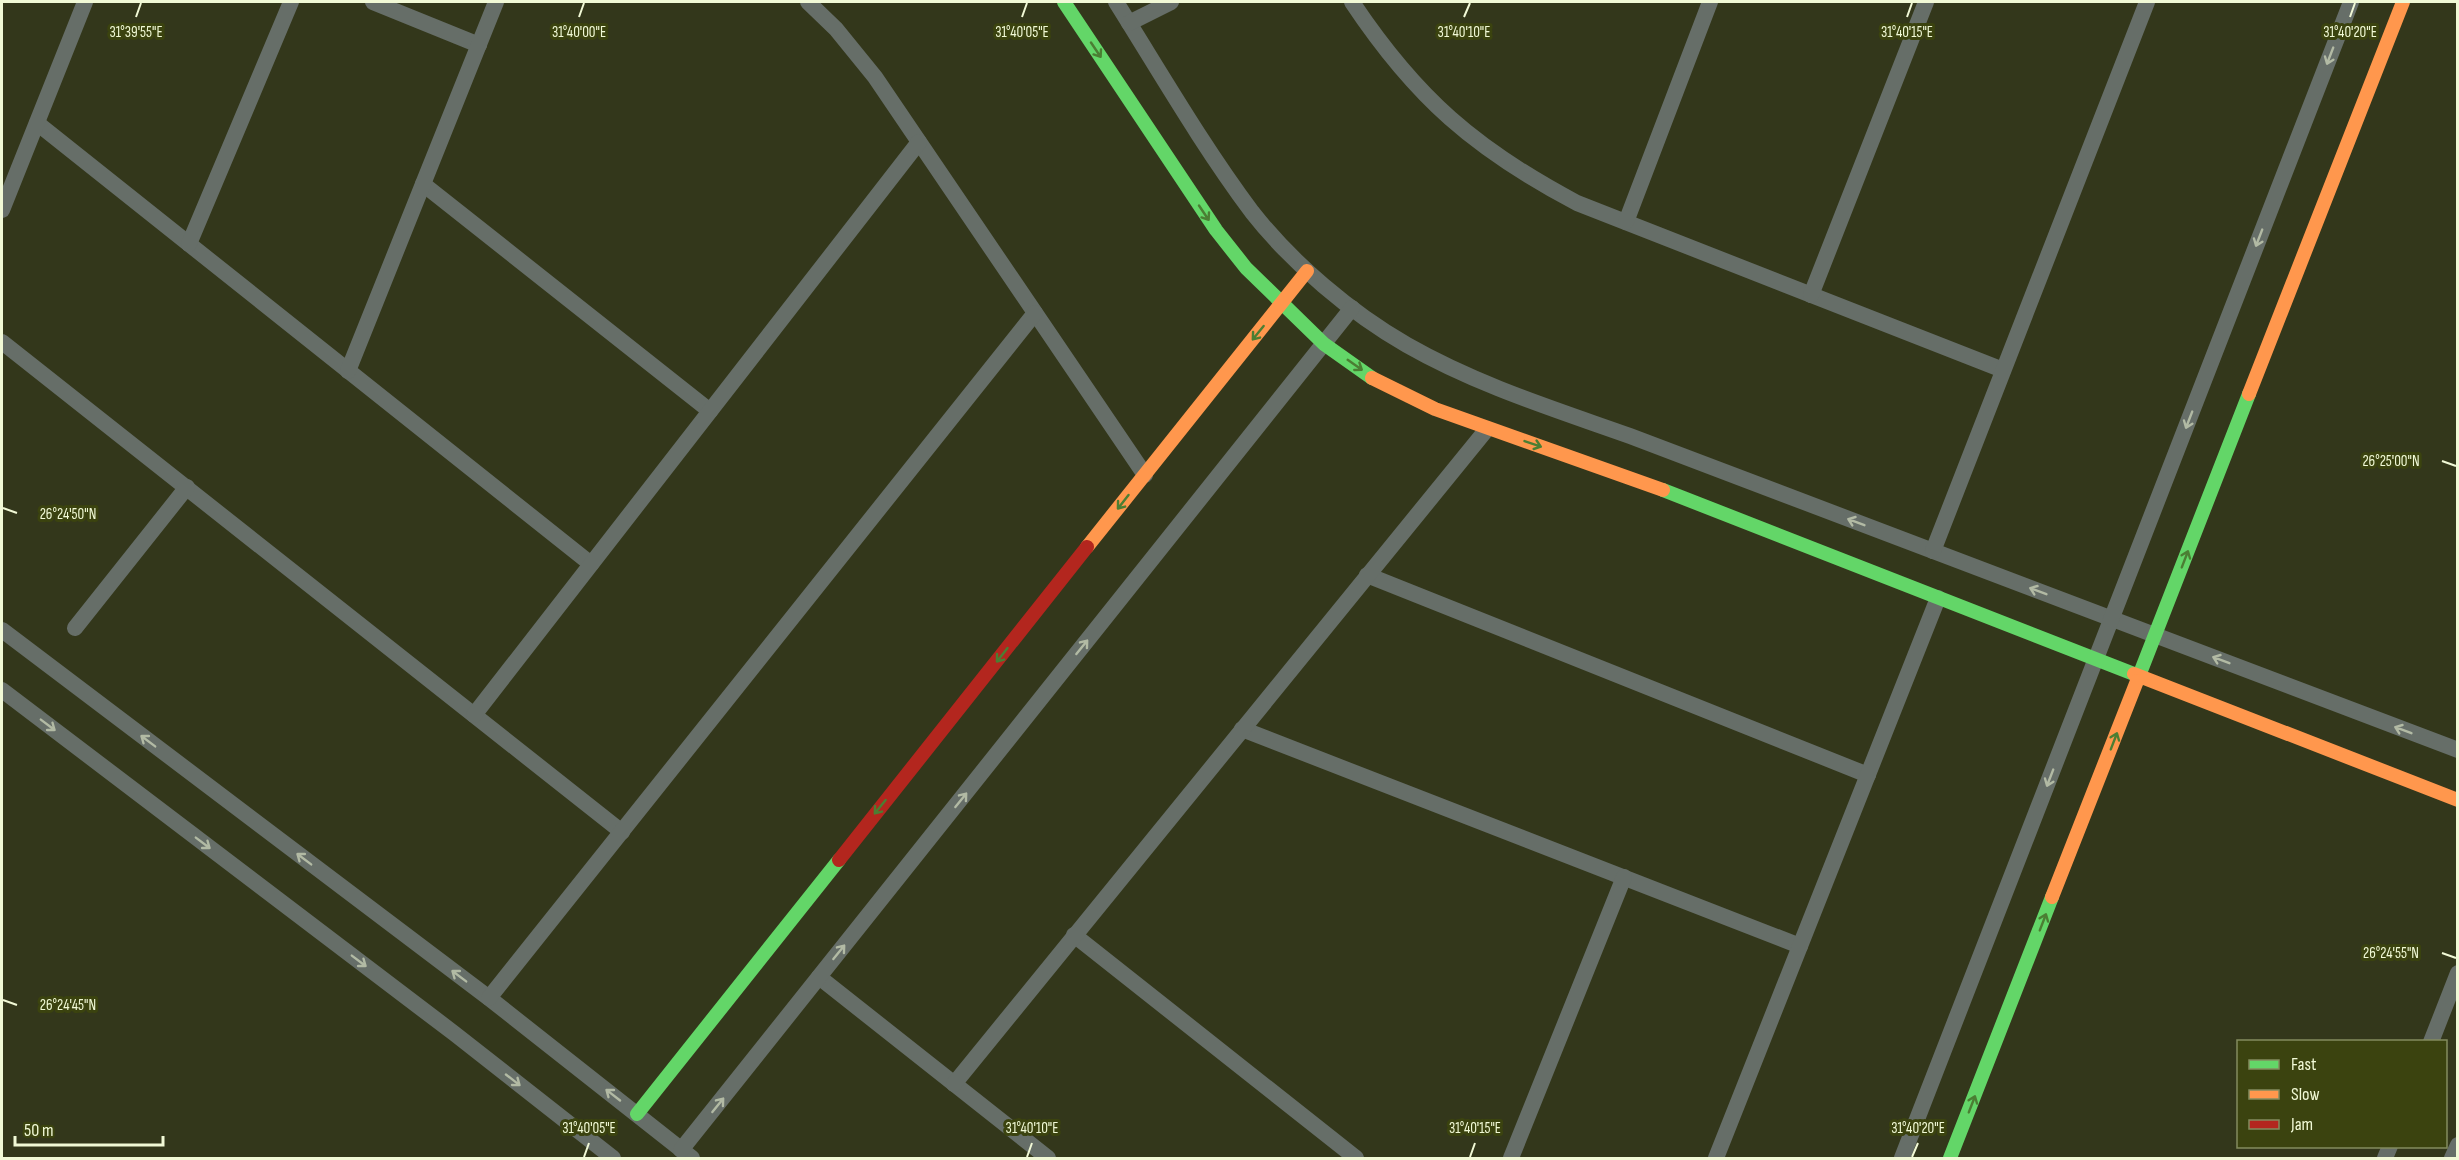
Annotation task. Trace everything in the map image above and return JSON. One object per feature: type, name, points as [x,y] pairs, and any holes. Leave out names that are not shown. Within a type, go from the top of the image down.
[{"type":"street","points":[[2,210],[85,2]]},
{"type":"street","points":[[189,244],[291,2]]},
{"type":"street","points":[[373,2],[479,45]]},
{"type":"street","points":[[348,371],[496,2]]},
{"type":"street","points":[[808,2],[855,52],[919,142],[1145,475]]},
{"type":"street","points":[[1064,2],[1216,230],[1246,268],[1324,344],[1377,381],[1435,409],[1616,472],[2457,800]]},
{"type":"street","points":[[1116,2],[1208,148],[1254,213],[1307,271],[1352,308],[1405,344],[1458,372],[2457,750]]},
{"type":"street","points":[[1129,23],[1171,2]]},
{"type":"street","points":[[1352,2],[1395,63],[1423,94],[1470,136],[1531,178],[1577,203],[2003,370]]},
{"type":"street","points":[[1626,222],[1710,2]]},
{"type":"street","points":[[1811,295],[1926,2]]},
{"type":"street","points":[[1933,551],[2147,2]]},
{"type":"street","points":[[1902,1158],[2351,2]]},
{"type":"street","points":[[1950,1158],[2403,2]]},
{"type":"street","points":[[37,123],[591,564]]},
{"type":"street","points":[[474,715],[919,142]]},
{"type":"street","points":[[423,184],[710,411]]},
{"type":"street","points":[[637,1114],[1307,271]]},
{"type":"street","points":[[2,630],[489,998],[686,1154],[819,977],[1352,308]]},
{"type":"street","points":[[489,998],[1035,313]]},
{"type":"street","points":[[2,342],[622,832]]},
{"type":"street","points":[[954,1084],[1487,429]]},
{"type":"street","points":[[75,628],[187,487]]},
{"type":"street","points":[[1367,575],[1868,775]]},
{"type":"street","points":[[1716,1158],[1938,598]]},
{"type":"street","points":[[2,690],[455,1034],[613,1158]]},
{"type":"street","points":[[1242,729],[1800,946]]},
{"type":"street","points":[[1511,1158],[1624,877]]},
{"type":"street","points":[[1074,935],[1356,1158]]},
{"type":"street","points":[[2431,1040],[2457,973]]},
{"type":"street","points":[[819,977],[1048,1158]]},
{"type":"street","points":[[2452,1158],[2457,1145]]},
{"type":"traffic: fast","points":[[1064,2],[1216,230],[1246,268],[1324,344],[1372,378]]},
{"type":"traffic: fast","points":[[2137,681],[2249,394]]},
{"type":"traffic: fast","points":[[1663,490],[2134,674]]},
{"type":"traffic: fast","points":[[637,1114],[839,860]]},
{"type":"traffic: fast","points":[[1950,1158],[2052,897]]},
{"type":"traffic: slow","points":[[2249,394],[2403,2]]},
{"type":"traffic: slow","points":[[1087,547],[1307,271]]},
{"type":"traffic: slow","points":[[1372,378],[1435,409],[1663,490]]},
{"type":"traffic: slow","points":[[2134,674],[2458,800]]},
{"type":"traffic: slow","points":[[2052,897],[2137,681]]},
{"type":"traffic: jam","points":[[839,860],[1087,547]]}]
